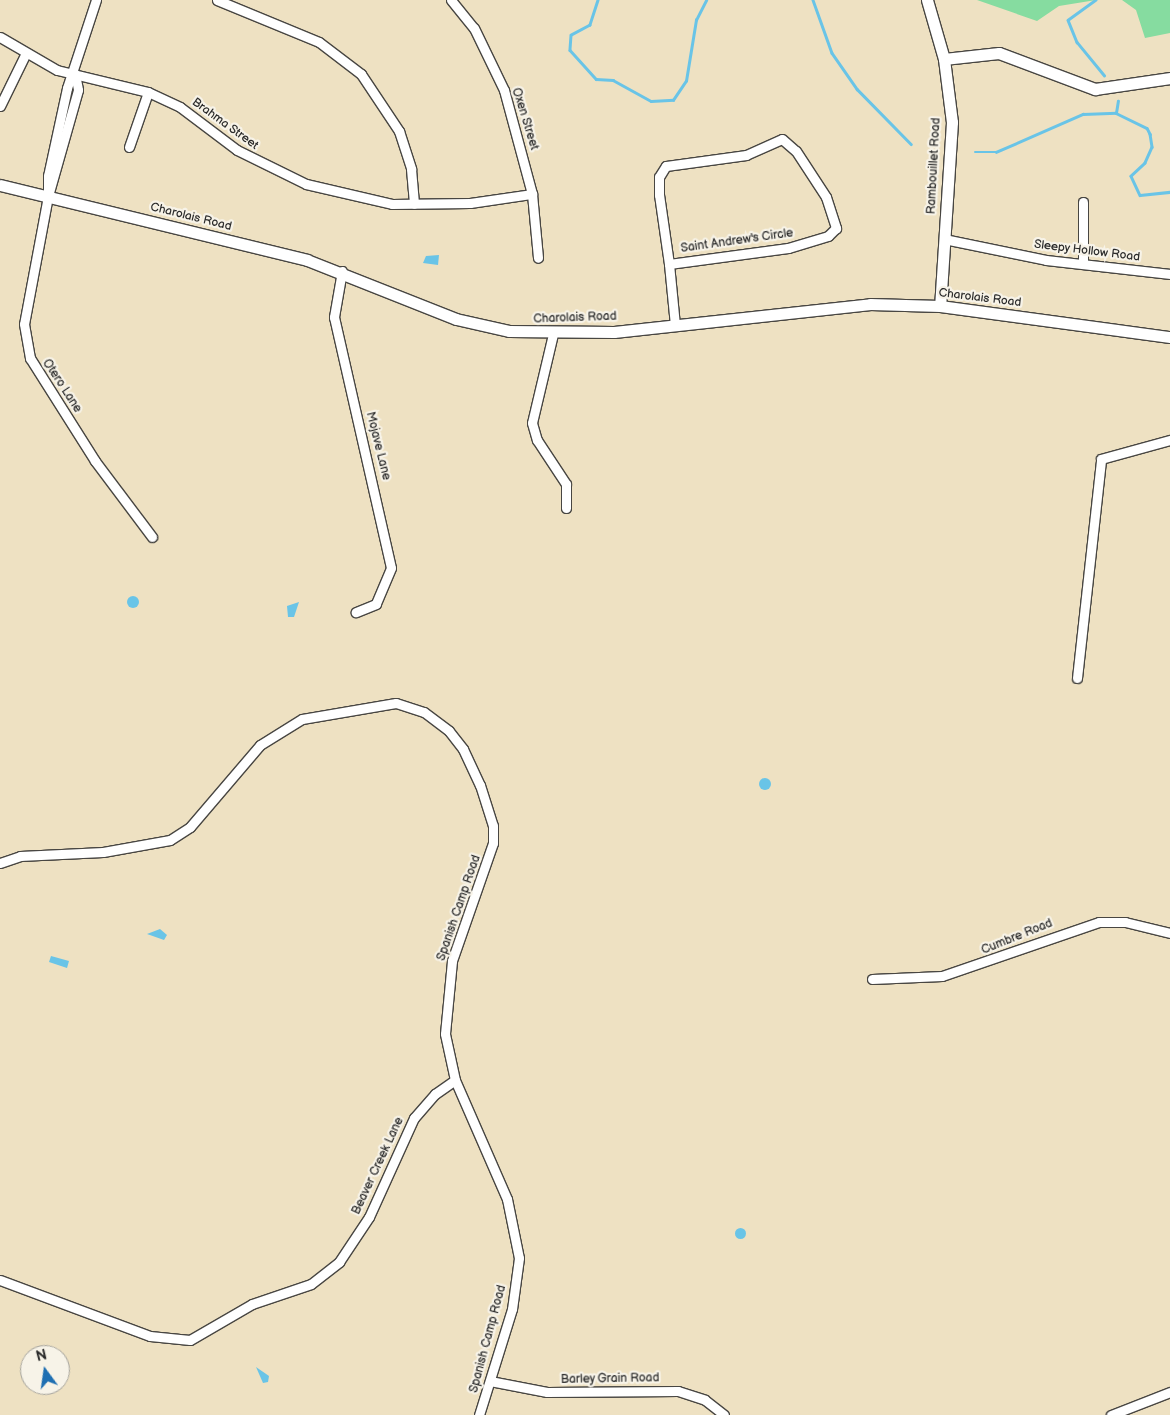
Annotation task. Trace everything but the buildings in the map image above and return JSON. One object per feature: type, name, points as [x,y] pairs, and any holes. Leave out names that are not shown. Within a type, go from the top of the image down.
[{"type":"street","name":"Otero Lane","points":[[96,0],[75,74],[67,88],[50,167],[48,196],[24,324],[30,358],[94,461],[152,537]]},
{"type":"street","points":[[217,0],[319,42],[361,74],[399,131],[411,169],[414,204]]},
{"type":"street","name":"Oxen Street","points":[[451,0],[474,28],[504,90],[532,194],[538,258]]},
{"type":"street","name":"Rambouillet Road","points":[[927,0],[944,59],[952,122],[940,306]]},
{"type":"street","name":"Brahma Street","points":[[0,37],[24,55],[75,74],[148,92],[180,107],[274,172],[368,200],[414,204],[470,203],[532,194]]},
{"type":"street","points":[[944,59],[999,53],[1095,89],[1170,78]]},
{"type":"street","points":[[0,106],[24,55]]},
{"type":"street","points":[[129,147],[148,92]]},
{"type":"street","name":"Saint Andrew's Circle","points":[[669,264],[805,244],[828,236],[836,228],[835,216],[796,151],[782,139],[746,155],[673,164],[660,177],[675,325]]},
{"type":"street","name":"Charolais Road","points":[[0,185],[342,271],[481,326],[553,334],[675,325],[846,306],[940,306],[1170,337]]},
{"type":"street","points":[[1083,264],[1084,202]]},
{"type":"street","name":"Sleepy Hollow Road","points":[[944,238],[1083,264],[1170,274]]},
{"type":"street","name":"Mojave Lane","points":[[342,271],[334,317],[391,568],[376,604],[356,612]]},
{"type":"street","points":[[553,334],[532,423],[537,440],[566,484],[566,508]]},
{"type":"street","points":[[1077,678],[1101,459],[1170,440]]},
{"type":"street","name":"Spanish Camp Road","points":[[0,863],[20,856],[103,852],[170,840],[190,827],[260,745],[284,727],[302,718],[368,704],[396,703],[424,712],[463,749],[493,826],[489,860],[459,938],[447,985],[445,1034],[455,1080],[506,1199],[520,1258],[512,1309],[479,1415]]},
{"type":"street","name":"Cumbre Road","points":[[872,979],[949,974],[1057,933],[1099,922],[1125,922],[1170,933]]},
{"type":"street","name":"Beaver Creek Lane","points":[[0,1280],[150,1336],[190,1340],[252,1304],[311,1284],[340,1262],[370,1217],[414,1118],[435,1094],[455,1080]]},
{"type":"street","name":"Barley Grain Road","points":[[490,1382],[547,1392],[678,1391],[705,1400],[724,1415]]},
{"type":"street","points":[[1111,1415],[1170,1392]]},
{"type":"green space","points":[[977,0],[1096,0],[1059,6],[1037,21]]},
{"type":"green space","points":[[1122,0],[1170,0],[1170,33],[1145,38],[1136,10]]},
{"type":"water","points":[[439,255],[438,265],[423,263],[426,256]]},
{"type":"water","points":[[131,596],[135,596],[139,602],[135,608],[131,608],[127,604],[127,600]]},
{"type":"water","points":[[299,602],[294,617],[288,617],[287,606]]},
{"type":"water","points":[[765,778],[771,784],[765,790],[759,784]]},
{"type":"water","points":[[160,929],[167,935],[164,940],[147,934]]},
{"type":"water","points":[[51,956],[69,961],[67,968],[49,962]]},
{"type":"water","points":[[740,1227],[746,1233],[740,1239],[734,1233]]},
{"type":"water","points":[[256,1367],[269,1376],[268,1382],[263,1383]]},
{"type":"waterway","points":[[598,0],[590,25],[571,35],[570,50],[596,79],[613,80],[651,101],[673,100],[686,81],[696,20],[706,0]]},
{"type":"waterway","points":[[813,0],[832,53],[857,89],[911,144]]},
{"type":"waterway","points":[[1096,0],[1068,20],[1077,42],[1104,75]]},
{"type":"waterway","points":[[1116,113],[1118,101]]},
{"type":"waterway","points":[[975,152],[996,152],[1083,114],[1116,113],[1147,128],[1150,134],[1152,147],[1145,163],[1131,176],[1140,195],[1170,192]]}]
